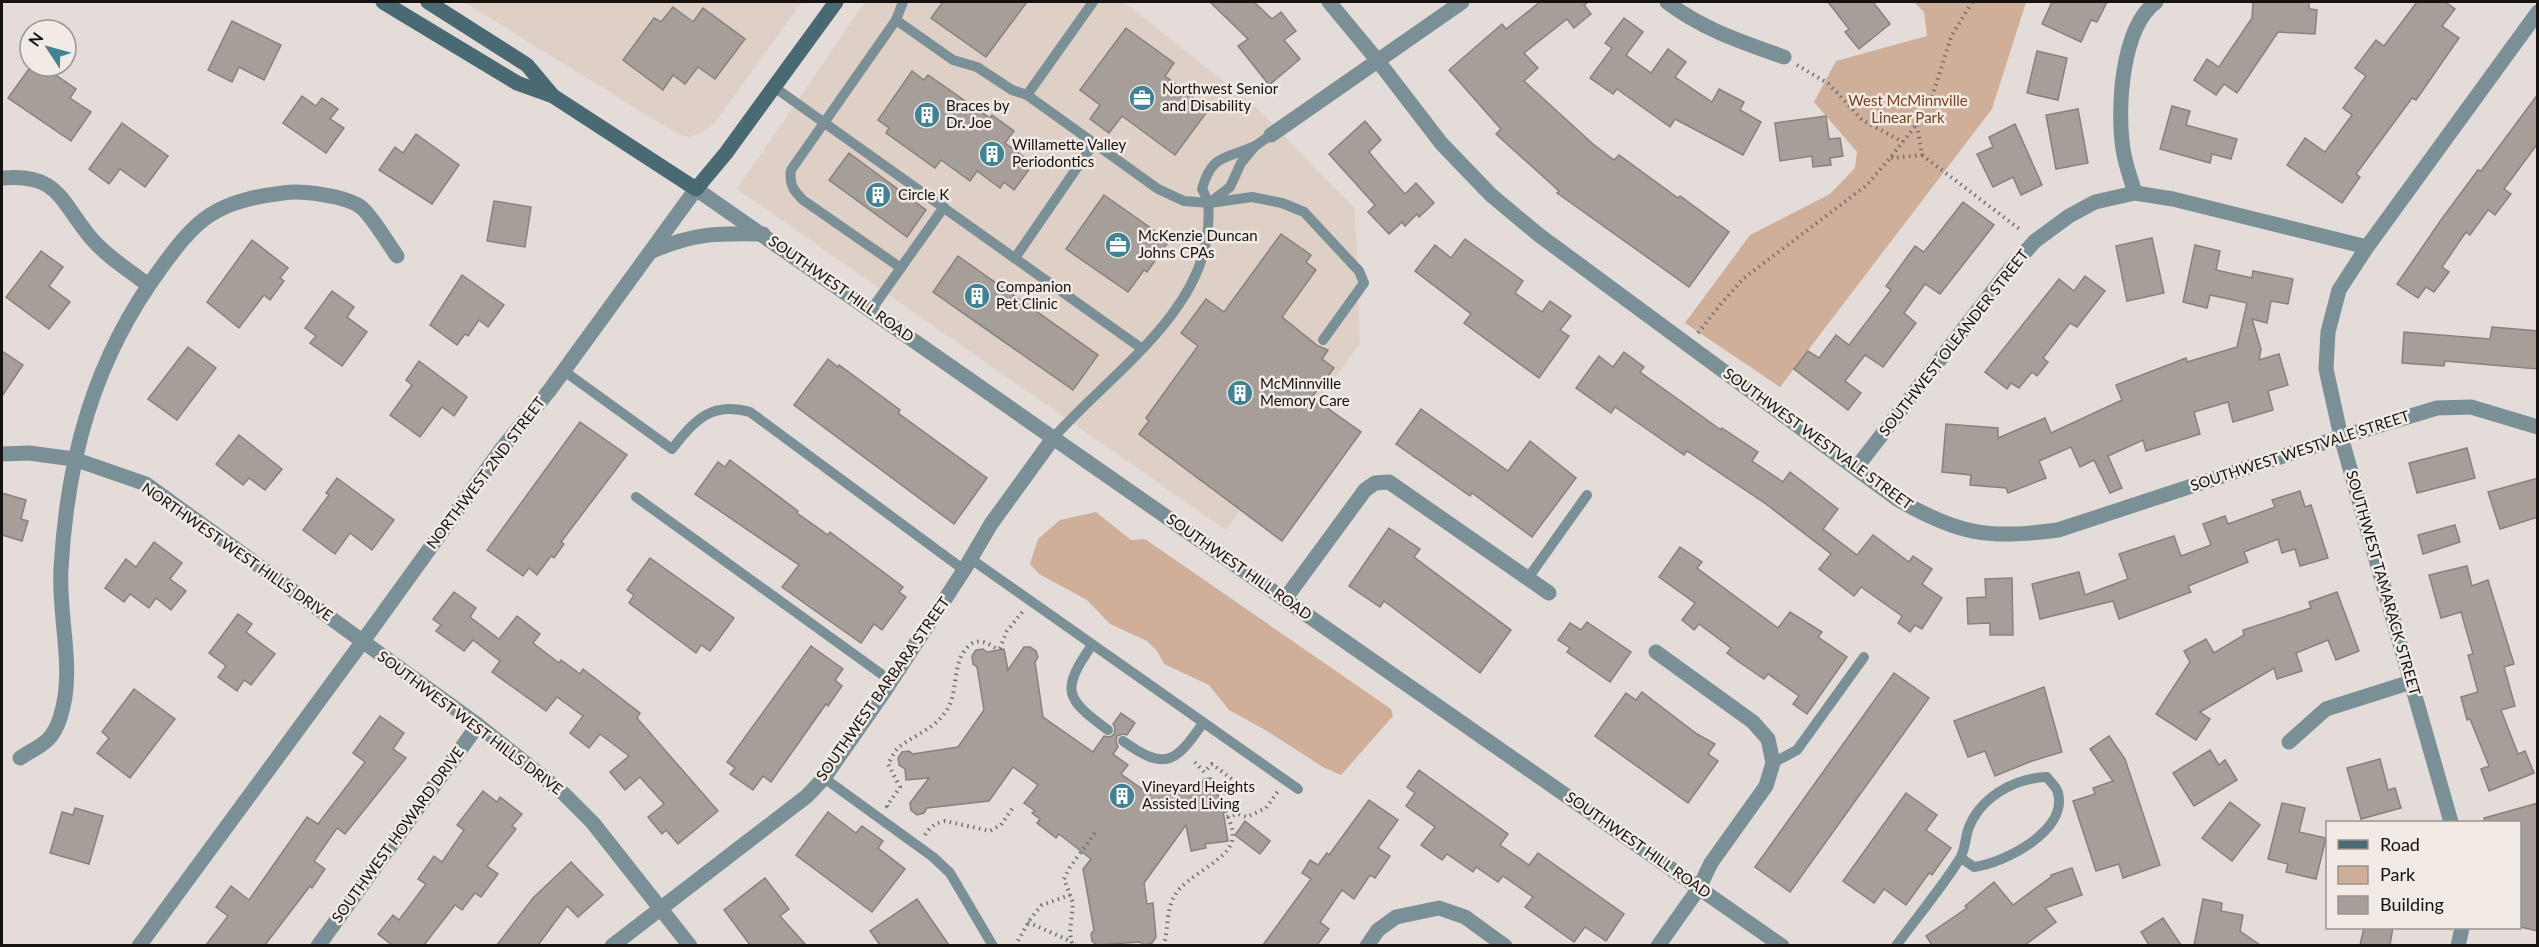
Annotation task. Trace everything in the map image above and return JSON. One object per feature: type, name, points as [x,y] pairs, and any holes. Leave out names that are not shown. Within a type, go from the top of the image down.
[{"type":"main road","points":[[383,2],[517,83],[553,96],[696,189]]},
{"type":"main road","points":[[428,2],[527,65],[553,96]]},
{"type":"main road","name":"NORTHWEST 2ND STREET","points":[[696,189],[836,2]]},
{"type":"street","name":"SOUTHWEST WESTVALE STREET","points":[[1329,2],[1441,143],[1491,195],[1539,235],[1897,499],[1952,527],[1980,533],[2018,535],[2058,530],[2341,437],[2437,408],[2481,409],[2538,427]]},
{"type":"street","points":[[1271,135],[1462,2]]},
{"type":"street","points":[[1667,2],[1718,34],[1784,57]]},
{"type":"street","points":[[2135,193],[2123,151],[2120,116],[2122,79],[2133,38],[2148,8],[2156,2]]},
{"type":"street","name":"SOUTHWEST TAMARACK STREET","points":[[2451,821],[2341,437],[2326,369],[2328,332],[2339,290],[2367,247],[2538,12]]},
{"type":"street","points":[[2,178],[24,176],[36,179],[53,189],[70,207],[91,237],[114,260],[148,285]]},
{"type":"street","name":"SOUTHWEST HILL ROAD","points":[[696,189],[1782,945]]},
{"type":"street","name":"NORTHWEST 2ND STREET","points":[[139,945],[496,456],[564,371],[696,189]]},
{"type":"street","points":[[20,758],[51,739],[60,719],[67,689],[61,573],[65,513],[74,459],[97,383],[119,336],[148,285],[180,241],[210,215],[250,198],[290,192],[326,194],[361,207],[396,256]]},
{"type":"street","name":"SOUTHWEST OLEANDER STREET","points":[[1856,468],[2009,270],[2035,241],[2068,216],[2095,202],[2135,193],[2173,198],[2367,247]]},
{"type":"street","points":[[651,252],[681,238],[705,234],[763,234]]},
{"type":"street","name":"SOUTHWEST BARBARA STREET","points":[[612,945],[807,796],[824,778],[968,564],[991,524],[1054,437]]},
{"type":"street","name":"NORTHWEST WEST HILLS DRIVE","points":[[2,454],[29,453],[74,459],[146,484],[363,641]]},
{"type":"street","points":[[1285,599],[1365,490],[1375,483],[1389,482],[1549,593]]},
{"type":"street","name":"SOUTHWEST WEST HILLS DRIVE","points":[[363,641],[478,725],[564,794],[593,823],[690,945]]},
{"type":"street","points":[[1656,652],[1753,722],[1768,739],[1773,763],[1766,786],[1711,864],[1699,888],[1658,945]]},
{"type":"street","points":[[2289,742],[2326,709],[2411,682]]},
{"type":"street","name":"SOUTHWEST HOWARD DRIVE","points":[[318,945],[478,725]]},
{"type":"street","points":[[1367,945],[1378,930],[1396,917],[1439,908],[1465,917],[1505,945]]},
{"type":"street","points":[[2458,945],[2462,929]]},
{"type":"lane","points":[[901,268],[803,200],[789,182],[790,170],[896,20],[903,2]]},
{"type":"lane","points":[[1027,95],[1093,2]]},
{"type":"lane","points":[[896,20],[953,60],[978,68],[1012,90],[1027,95],[1158,189],[1184,201],[1210,203],[1252,197],[1282,203],[1304,212],[1359,271],[1364,283],[1323,340]]},
{"type":"lane","points":[[774,87],[1141,348]]},
{"type":"lane","points":[[1210,203],[1230,187],[1241,163],[1255,146],[1271,135]]},
{"type":"lane","points":[[1015,258],[1094,143]]},
{"type":"lane","points":[[1054,437],[1174,311],[1195,277],[1207,242],[1210,203],[1202,189],[1206,174],[1217,161],[1231,153],[1255,146]]},
{"type":"lane","points":[[871,310],[944,207]]},
{"type":"lane","points":[[564,371],[672,449],[686,432],[717,409],[733,407],[750,412],[968,564],[1030,600],[1298,789]]},
{"type":"lane","points":[[1528,578],[1587,495]]},
{"type":"lane","points":[[636,497],[891,681]]},
{"type":"lane","points":[[1092,645],[1071,680],[1072,693],[1075,703],[1107,730]]},
{"type":"lane","points":[[1773,763],[1797,750],[1864,657]]},
{"type":"lane","points":[[1123,741],[1143,756],[1154,759],[1177,756],[1203,723]]},
{"type":"lane","points":[[1896,945],[1961,858],[1968,829],[1977,810],[1993,795],[2032,778],[2047,777],[2058,791],[2058,811],[2042,835],[1992,865],[1974,867],[1961,858]]},
{"type":"lane","points":[[824,778],[918,846],[950,873],[994,945]]},
{"type":"path","points":[[1689,346],[1744,278],[1867,185],[1890,158],[1917,124],[1931,100],[1951,37],[1972,2]]},
{"type":"path","points":[[1784,57],[1829,84],[1862,120],[1903,142]]},
{"type":"path","points":[[1917,124],[1922,155]]},
{"type":"path","points":[[1890,158],[1922,155],[2035,241]]},
{"type":"path","points":[[897,813],[887,806],[900,787],[888,764],[897,749],[924,733],[943,716],[952,701],[959,661],[970,645],[978,641],[997,649],[1000,648],[1007,631],[1014,625],[1030,600]]},
{"type":"path","points":[[1162,945],[1165,940],[1173,897],[1187,879],[1212,863],[1226,851],[1232,841],[1224,808],[1225,797],[1232,779],[1212,765],[1204,771],[1184,750]]},
{"type":"path","points":[[1227,818],[1238,814],[1247,817],[1266,808],[1286,781]]},
{"type":"path","points":[[918,846],[926,834],[938,823],[945,822],[990,831],[1001,825],[1014,806]]},
{"type":"path","points":[[916,827],[926,834]]},
{"type":"path","points":[[1073,945],[1070,933],[1073,903],[1064,879],[1095,833]]},
{"type":"path","points":[[1016,945],[1028,922],[1042,905],[1070,896]]},
{"type":"path","points":[[1028,922],[1073,945]]},
{"type":"shaded area","points":[[464,2],[802,2],[713,125],[689,137],[679,135]]},
{"type":"shaded area","points":[[865,2],[1124,2],[1259,110],[1355,209],[1360,343],[1226,530],[737,189]]},
{"type":"green space","name":"West McMinnville Linear Park","points":[[1914,2],[2026,2],[1992,109],[1780,387],[1685,323],[1750,235],[1830,194],[1855,168],[1857,152],[1814,102],[1836,61],[1927,36],[1924,12]]},
{"type":"green space","points":[[1096,512],[1131,540],[1145,539],[1391,709],[1393,716],[1341,775],[1323,767],[1229,710],[1209,685],[1164,664],[1157,651],[1147,641],[1110,624],[1087,600],[1039,574],[1030,564],[1038,539],[1060,520]]},
{"type":"building","points":[[943,2],[1027,2],[986,57],[931,18]]},
{"type":"building","points":[[1210,2],[1254,2],[1272,19],[1281,12],[1296,31],[1284,40],[1300,59],[1269,85],[1238,46],[1248,39]]},
{"type":"building","points":[[1540,2],[1588,2],[1584,5],[1591,14],[1574,28],[1567,19],[1524,53],[1538,68],[1524,81],[1593,144],[1614,160],[1619,155],[1729,232],[1689,287],[1557,193],[1559,191],[1496,134],[1501,129],[1449,70],[1502,24],[1506,29]]},
{"type":"building","points":[[1828,2],[1873,2],[1890,24],[1859,49],[1845,32],[1849,29]]},
{"type":"building","points":[[2052,2],[2107,2],[2097,22],[2091,20],[2081,42],[2042,24]]},
{"type":"building","points":[[2253,2],[2309,2],[2309,9],[2317,10],[2315,34],[2278,32],[2237,93],[2224,84],[2216,95],[2194,80],[2207,59],[2219,67],[2252,18]]},
{"type":"building","points":[[2417,2],[2445,2],[2455,9],[2442,26],[2459,38],[2416,100],[2412,98],[2356,174],[2360,177],[2342,203],[2287,165],[2305,138],[2325,152],[2352,115],[2343,108],[2366,76],[2355,68],[2376,40],[2384,46]]},
{"type":"building","points":[[673,7],[693,22],[703,8],[745,39],[715,79],[698,67],[685,84],[673,75],[663,90],[623,60],[654,18],[661,22]]},
{"type":"building","points":[[1624,18],[1643,32],[1626,55],[1651,73],[1668,49],[1686,62],[1675,77],[1712,102],[1719,89],[1744,102],[1740,110],[1761,122],[1743,155],[1675,119],[1670,127],[1617,89],[1613,94],[1590,78],[1612,48],[1605,43]]},
{"type":"building","points":[[232,21],[281,45],[264,80],[239,67],[232,82],[208,70]]},
{"type":"building","name":"Northwest Senior and Disability","points":[[1126,28],[1174,63],[1165,76],[1209,109],[1175,155],[1122,116],[1109,133],[1090,119],[1100,105],[1080,90]]},
{"type":"building","points":[[2037,51],[2067,58],[2058,100],[2027,93]]},
{"type":"building","points":[[912,71],[924,80],[928,75],[990,118],[992,115],[1014,131],[1005,143],[1033,164],[1014,190],[1004,182],[1000,188],[977,171],[970,181],[941,160],[935,168],[886,133],[889,128],[878,120]]},
{"type":"building","points":[[22,78],[60,78],[76,89],[70,98],[91,112],[71,141],[8,98]]},
{"type":"building","points":[[2538,94],[2538,143],[2504,189],[2511,194],[2495,215],[2488,210],[2470,235],[2466,232],[2442,267],[2449,272],[2434,292],[2426,287],[2418,298],[2397,284],[2478,170],[2481,171]]},
{"type":"building","points":[[302,96],[316,106],[322,98],[338,109],[330,119],[344,128],[326,153],[283,123]]},
{"type":"building","points":[[2172,106],[2190,111],[2186,125],[2237,139],[2231,159],[2212,154],[2210,163],[2160,149]]},
{"type":"building","points":[[2078,109],[2088,163],[2056,169],[2046,115]]},
{"type":"building","points":[[1826,116],[1829,139],[1840,138],[1843,156],[1830,158],[1831,165],[1813,167],[1812,156],[1780,161],[1775,123]]},
{"type":"building","points":[[1365,121],[1381,140],[1369,152],[1383,169],[1405,194],[1416,183],[1434,203],[1419,217],[1417,214],[1405,226],[1402,222],[1389,234],[1368,212],[1375,205],[1329,154]]},
{"type":"building","points":[[122,123],[168,156],[145,187],[120,169],[109,184],[89,169]]},
{"type":"building","points":[[2015,124],[2042,185],[2021,195],[2013,177],[1993,187],[1977,154],[1993,147],[1989,137]]},
{"type":"building","points":[[416,134],[459,165],[432,204],[379,170],[395,147],[403,153]]},
{"type":"building","name":"Circle K","points":[[849,153],[926,210],[907,237],[829,180]]},
{"type":"building","name":"McKenzie Duncan Johns CPAs","points":[[1104,195],[1169,241],[1147,272],[1144,270],[1128,292],[1066,249]]},
{"type":"building","points":[[494,201],[531,207],[525,247],[487,241]]},
{"type":"building","points":[[1963,202],[1994,225],[1940,294],[1925,284],[1904,313],[1916,323],[1883,367],[1865,355],[1845,381],[1861,393],[1848,410],[1794,369],[1808,351],[1819,358],[1836,335],[1849,345],[1891,290],[1886,286],[1915,246],[1924,252]]},
{"type":"building","name":"McMinnville Memory Care","points":[[1281,234],[1311,255],[1306,262],[1316,270],[1282,317],[1318,346],[1328,350],[1322,359],[1334,368],[1312,397],[1361,432],[1282,541],[1139,434],[1149,421],[1146,418],[1198,346],[1181,333],[1206,299],[1224,312]]},
{"type":"building","points":[[2152,238],[2164,293],[2127,301],[2116,246]]},
{"type":"building","points":[[1465,239],[1523,281],[1515,293],[1542,312],[1550,301],[1571,316],[1560,330],[1569,336],[1539,378],[1464,323],[1471,314],[1415,271],[1435,245],[1451,258]]},
{"type":"building","points":[[252,240],[288,268],[280,278],[284,281],[270,300],[264,295],[239,328],[207,302]]},
{"type":"building","points":[[2195,245],[2220,251],[2216,270],[2252,278],[2253,271],[2293,279],[2288,304],[2271,301],[2267,323],[2252,319],[2261,349],[2259,360],[2279,354],[2288,385],[2268,391],[2273,410],[2233,422],[2228,402],[2194,412],[2200,434],[2146,451],[2143,440],[2108,456],[2122,488],[2110,493],[2094,460],[2080,467],[2071,447],[2039,461],[2046,478],[2008,493],[2006,488],[1970,485],[1971,475],[1942,472],[1946,424],[1998,428],[1998,438],[2045,418],[2051,433],[2122,400],[2116,385],[2186,358],[2187,362],[2237,347],[2247,303],[2210,295],[2207,308],[2183,302]]},
{"type":"building","points":[[41,251],[63,267],[49,286],[70,302],[49,329],[6,297]]},
{"type":"building","points":[[958,256],[1098,355],[1073,390],[933,292]]},
{"type":"building","points":[[462,275],[504,305],[488,327],[479,320],[468,336],[465,334],[457,345],[430,325]]},
{"type":"building","points":[[2085,276],[2105,291],[2077,327],[2070,323],[2043,358],[2048,362],[2037,376],[2032,372],[2019,388],[2011,383],[2007,389],[1985,372],[2059,279],[2074,291]]},
{"type":"building","points":[[332,291],[354,307],[347,317],[367,332],[342,366],[310,343],[316,336],[305,328]]},
{"type":"building","points":[[2492,327],[2538,331],[2538,369],[2445,361],[2444,366],[2402,363],[2404,332],[2490,339]]},
{"type":"building","points":[[188,347],[216,368],[177,420],[148,399]]},
{"type":"building","points":[[2,351],[23,365],[2,396]]},
{"type":"building","points":[[1624,352],[1644,367],[1640,372],[1721,430],[1722,428],[1758,452],[1752,461],[1783,482],[1790,472],[1838,509],[1823,529],[1857,555],[1873,535],[1909,562],[1913,556],[1932,569],[1922,584],[1942,598],[1922,629],[1915,625],[1910,632],[1898,623],[1902,616],[1861,587],[1854,596],[1819,569],[1831,554],[1766,504],[1687,451],[1684,455],[1615,407],[1611,413],[1576,388],[1599,356],[1613,367]]},
{"type":"building","points":[[828,359],[900,410],[898,413],[987,478],[954,524],[794,405]]},
{"type":"building","points":[[419,361],[467,397],[454,416],[442,407],[420,437],[390,415],[412,385],[406,380]]},
{"type":"building","points":[[1421,409],[1508,471],[1530,441],[1576,478],[1532,537],[1472,493],[1470,496],[1396,444]]},
{"type":"building","points":[[580,422],[627,455],[561,542],[564,544],[554,558],[551,556],[537,575],[529,568],[523,576],[487,550]]},
{"type":"building","points":[[239,435],[282,469],[265,490],[249,478],[243,485],[216,464]]},
{"type":"building","points":[[2467,448],[2475,478],[2417,493],[2409,463]]},
{"type":"building","points":[[730,460],[798,511],[797,513],[828,535],[830,532],[903,587],[899,592],[906,597],[882,630],[874,624],[861,643],[782,587],[799,565],[695,494],[718,462],[725,467]]},
{"type":"building","points":[[337,478],[394,520],[372,550],[350,533],[335,554],[303,530],[329,495],[326,493]]},
{"type":"building","points":[[2538,478],[2538,517],[2500,529],[2488,492]]},
{"type":"building","points":[[2300,491],[2305,507],[2311,505],[2328,558],[2300,566],[2295,549],[2282,553],[2278,539],[2244,552],[2248,562],[2188,586],[2191,592],[2119,619],[2113,601],[2040,619],[2032,584],[2079,572],[2085,595],[2128,579],[2119,554],[2174,536],[2181,556],[2211,545],[2203,524],[2225,516],[2228,524],[2275,507],[2272,500]]},
{"type":"building","points":[[2,493],[26,500],[21,519],[28,521],[22,541],[2,535]]},
{"type":"building","points":[[2455,525],[2460,542],[2423,554],[2418,535]]},
{"type":"building","points":[[1389,528],[1420,549],[1414,557],[1511,630],[1480,673],[1384,601],[1380,607],[1349,586]]},
{"type":"building","points":[[154,542],[182,563],[170,579],[186,591],[171,610],[156,598],[149,608],[130,594],[124,602],[105,588],[126,559],[136,567]]},
{"type":"building","points":[[1680,547],[1702,562],[1697,568],[1778,628],[1790,612],[1822,632],[1818,637],[1847,657],[1807,714],[1793,704],[1799,696],[1768,674],[1764,679],[1739,662],[1727,653],[1731,648],[1699,624],[1694,630],[1682,620],[1695,603],[1659,577]]},
{"type":"building","points":[[650,558],[734,618],[710,651],[701,645],[696,653],[629,603],[634,595],[627,590]]},
{"type":"building","points":[[2467,566],[2472,586],[2488,580],[2514,664],[2504,667],[2515,706],[2501,710],[2518,754],[2525,751],[2534,773],[2489,791],[2481,769],[2489,766],[2470,719],[2467,720],[2461,697],[2478,692],[2468,655],[2473,654],[2461,612],[2441,618],[2429,575]]},
{"type":"building","points":[[2012,578],[2013,635],[1990,635],[1990,623],[1968,624],[1967,598],[1986,597],[1985,579]]},
{"type":"building","points":[[454,592],[476,608],[470,617],[499,639],[517,616],[540,634],[533,643],[559,663],[561,660],[580,674],[583,669],[640,713],[637,718],[718,811],[678,844],[666,830],[662,834],[648,817],[664,804],[640,777],[625,790],[610,772],[629,756],[600,734],[589,748],[570,733],[583,716],[557,697],[546,711],[492,672],[500,661],[473,640],[464,651],[436,631],[441,625],[433,619]]},
{"type":"building","points":[[2337,592],[2359,651],[2336,660],[2328,640],[2296,653],[2302,671],[2277,679],[2274,668],[2200,712],[2210,719],[2196,740],[2156,714],[2190,662],[2184,651],[2206,639],[2214,653],[2244,635],[2243,630],[2311,608],[2309,602]]},
{"type":"building","points":[[238,614],[252,624],[246,632],[275,654],[251,685],[244,680],[237,691],[218,677],[226,666],[209,653]]},
{"type":"building","points":[[1587,622],[1631,652],[1610,682],[1567,652],[1570,648],[1558,640],[1570,623],[1581,630]]},
{"type":"building","points":[[811,646],[843,669],[835,680],[842,686],[828,706],[826,704],[771,782],[763,776],[753,790],[730,774],[735,768],[727,762]]},
{"type":"building","name":"Vineyard Heights Assisted Living","points":[[1024,647],[1030,647],[1036,651],[1038,657],[1035,662],[1043,717],[1093,752],[1104,736],[1110,737],[1114,734],[1113,724],[1121,713],[1135,723],[1127,735],[1117,736],[1118,747],[1113,754],[1128,765],[1121,774],[1145,791],[1201,784],[1204,779],[1211,778],[1217,783],[1220,811],[1223,811],[1228,841],[1205,844],[1206,848],[1191,851],[1186,825],[1144,883],[1147,904],[1153,903],[1156,937],[1152,943],[1097,945],[1092,941],[1091,934],[1094,930],[1083,869],[1091,859],[1059,834],[1056,838],[1037,823],[1040,819],[1032,813],[1035,811],[1024,803],[1038,785],[1013,767],[989,801],[927,808],[924,813],[917,815],[911,810],[910,803],[929,778],[906,780],[905,769],[899,765],[898,758],[902,752],[909,751],[913,754],[958,747],[984,710],[977,667],[973,664],[972,656],[976,650],[983,649],[987,652],[1004,649],[1008,670]]},
{"type":"building","points":[[1894,673],[1929,698],[1790,892],[1755,867]]},
{"type":"building","points":[[2044,687],[2062,752],[1995,776],[1985,751],[1968,757],[1954,721]]},
{"type":"building","points":[[134,689],[175,719],[130,778],[97,753],[109,738],[102,732]]},
{"type":"building","points":[[1642,692],[1697,734],[1715,744],[1708,754],[1718,761],[1688,803],[1595,736],[1626,693],[1636,700]]},
{"type":"building","points":[[380,716],[404,733],[393,749],[406,758],[345,834],[337,828],[314,861],[325,869],[312,888],[310,886],[265,945],[206,945],[228,916],[216,907],[231,886],[249,900],[307,817],[318,824],[365,762],[353,753]]},
{"type":"building","points":[[2109,736],[2125,759],[2160,865],[2123,878],[2119,864],[2096,871],[2073,801],[2095,794],[2093,788],[2113,781],[2090,749]]},
{"type":"building","points":[[2210,750],[2219,765],[2225,760],[2237,780],[2194,806],[2173,773]]},
{"type":"building","points":[[2380,759],[2388,790],[2395,788],[2401,808],[2361,819],[2347,768]]},
{"type":"building","points":[[1419,770],[1508,834],[1500,845],[1529,865],[1538,853],[1624,914],[1606,941],[1585,927],[1574,942],[1525,907],[1533,897],[1503,876],[1498,882],[1476,867],[1473,872],[1447,854],[1442,860],[1421,845],[1435,827],[1406,806],[1415,793],[1407,787]]},
{"type":"building","points":[[483,791],[497,802],[500,797],[522,814],[512,826],[516,829],[487,866],[498,874],[481,897],[475,893],[462,910],[455,905],[424,945],[392,945],[378,934],[393,915],[399,920],[426,884],[418,879],[434,856],[442,862],[464,830],[457,825]]},
{"type":"building","points":[[1906,793],[1937,815],[1926,830],[1951,848],[1932,875],[1929,873],[1906,905],[1884,889],[1874,903],[1843,881]]},
{"type":"building","points":[[1369,800],[1398,820],[1378,848],[1390,856],[1375,878],[1370,875],[1354,899],[1342,890],[1320,922],[1329,929],[1317,945],[1263,945],[1311,879],[1302,873],[1310,860],[1318,865],[1327,853],[1329,855]]},
{"type":"building","points":[[2230,802],[2260,825],[2232,861],[2202,838]]},
{"type":"building","points":[[2282,803],[2305,808],[2299,832],[2326,838],[2316,879],[2286,872],[2288,864],[2268,859]]},
{"type":"building","points":[[2538,803],[2538,931],[2521,927],[2521,821],[2485,821],[2484,818]]},
{"type":"building","points":[[75,808],[103,816],[89,864],[50,853],[62,812],[73,815]]},
{"type":"building","points":[[828,812],[856,833],[862,826],[883,841],[878,848],[905,869],[872,912],[796,855]]},
{"type":"building","points":[[1245,821],[1270,841],[1260,854],[1235,835]]},
{"type":"building","points":[[571,862],[603,895],[578,917],[567,906],[538,945],[497,945],[533,898]]},
{"type":"building","points":[[2072,868],[2082,895],[2045,908],[2056,922],[2025,945],[1932,945],[1926,936],[1967,908],[1965,906],[1994,882],[2013,905],[2051,875]]},
{"type":"building","points":[[765,878],[789,909],[780,916],[806,945],[750,945],[724,910]]},
{"type":"building","points":[[917,899],[949,945],[880,945],[870,931]]},
{"type":"building","points":[[2203,899],[2222,903],[2221,911],[2243,915],[2240,931],[2260,945],[2194,945]]},
{"type":"building","points":[[2163,918],[2181,945],[2149,945],[2141,932]]},
{"type":"building","points":[[2364,929],[2393,929],[2390,945],[2360,945]]},
{"type":"place","name":"Northwest Senior and Disability","points":[[1142,98]]},
{"type":"place","name":"Braces by Dr. Joe","points":[[927,115]]},
{"type":"place","name":"Willamette Valley Periodontics","points":[[992,154]]},
{"type":"place","name":"Circle K","points":[[878,195]]},
{"type":"place","name":"McKenzie Duncan Johns CPAs","points":[[1118,245]]},
{"type":"place","name":"Companion Pet Clinic","points":[[977,296]]},
{"type":"place","name":"McMinnville Memory Care","points":[[1240,393]]},
{"type":"place","name":"Vineyard Heights Assisted Living","points":[[1122,796]]}]
